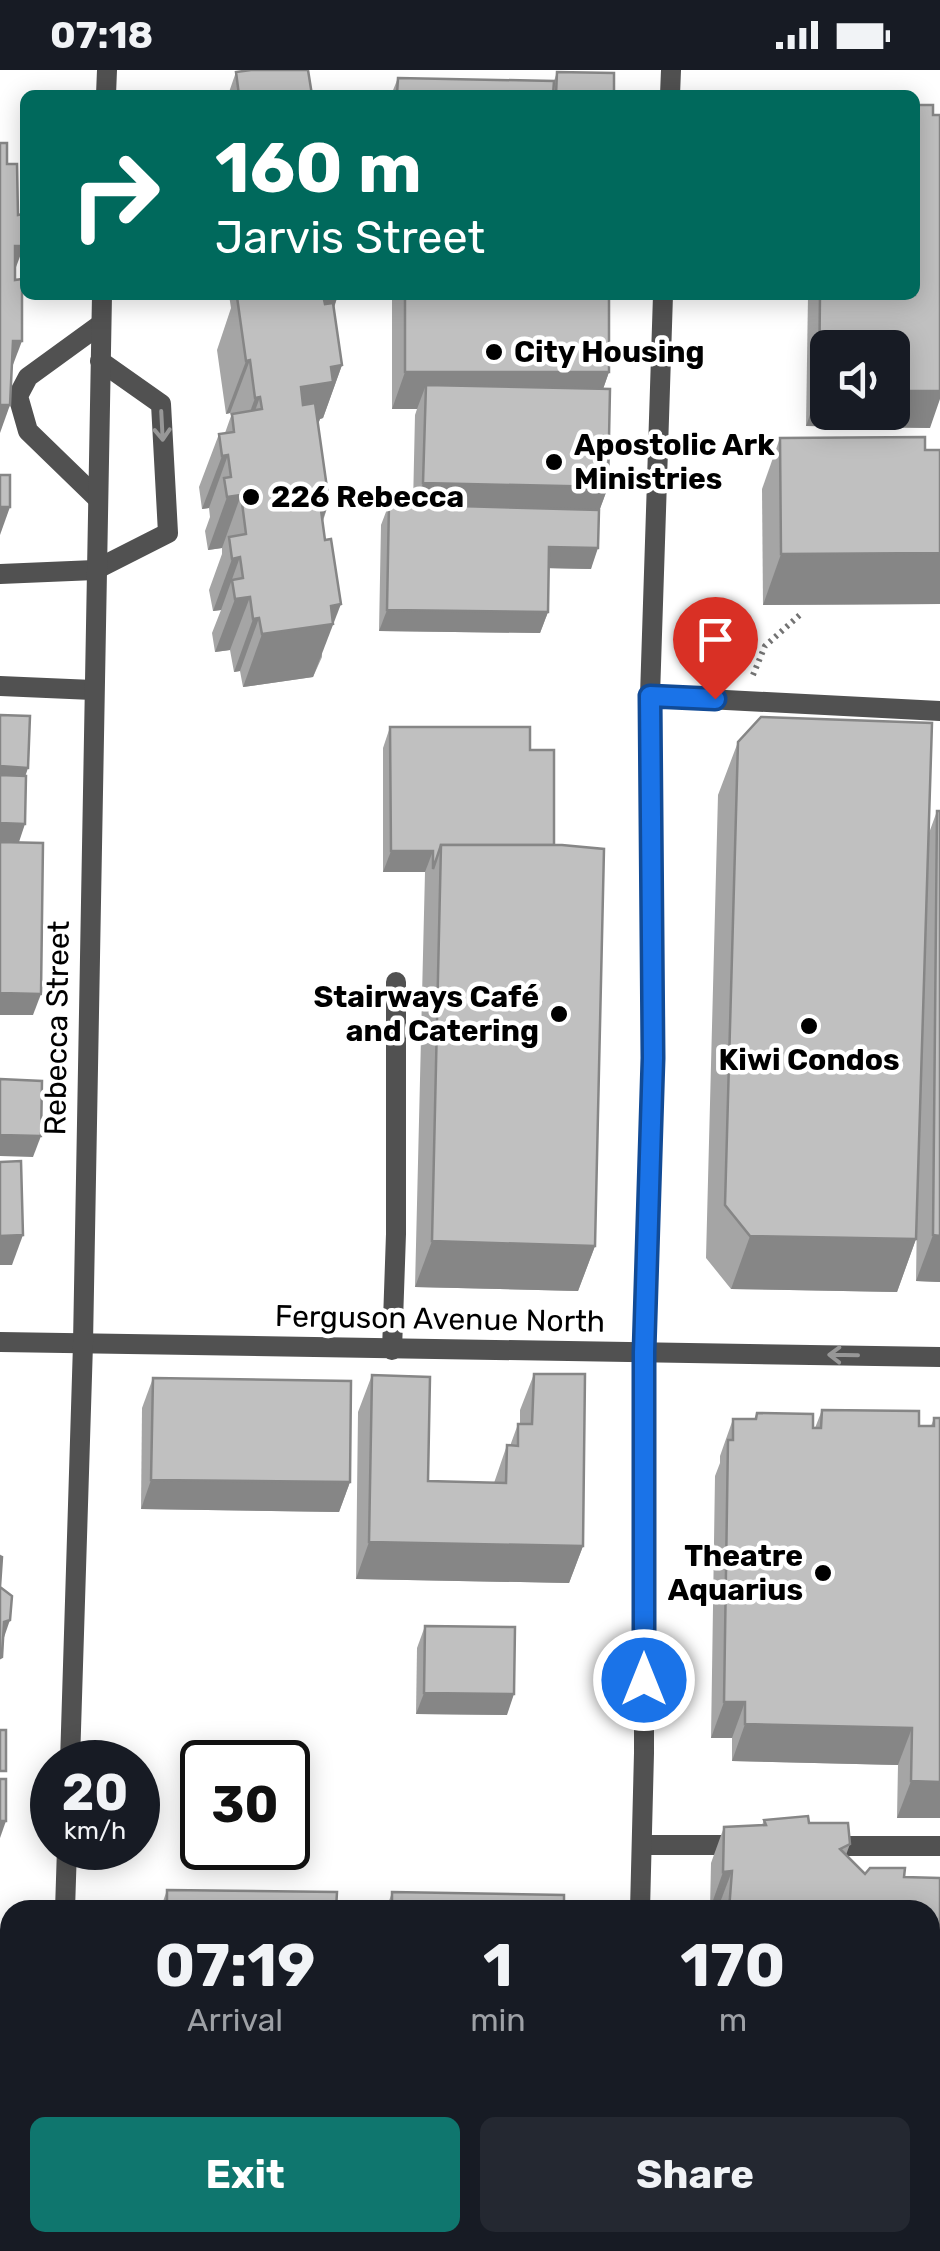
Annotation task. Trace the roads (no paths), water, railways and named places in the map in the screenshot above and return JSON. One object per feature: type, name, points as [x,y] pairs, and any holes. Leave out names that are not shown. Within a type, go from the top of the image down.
[{"type":"street","name":"Rebecca Street","points":[[71,1740],[83,1344],[102,300]]},
{"type":"street","points":[[640,1900],[644,1352],[653,1058],[650,696],[664,300]]},
{"type":"street","points":[[97,498],[28,430],[18,396],[28,377],[101,324]]},
{"type":"street","points":[[0,574],[95,570],[168,533],[161,404],[100,360]]},
{"type":"street","points":[[0,686],[92,690]]},
{"type":"street","points":[[650,696],[940,711]]},
{"type":"street","points":[[392,1350],[396,982]]},
{"type":"street","name":"Ferguson Avenue North","points":[[0,1342],[940,1356]]},
{"type":"street","points":[[642,1844],[761,1845]]},
{"type":"street","points":[[801,1846],[940,1846]]},
{"type":"street","points":[[65,1900],[66,1870]]},
{"type":"place","name":"City Housing","points":[[494,352]]},
{"type":"place","name":"Apostolic Ark Ministries","points":[[554,462]]},
{"type":"place","name":"226 Rebecca","points":[[251,497]]},
{"type":"place","name":"Stairways Café and Catering","points":[[559,1014]]},
{"type":"place","name":"Kiwi Condos","points":[[809,1026]]},
{"type":"place","name":"Theatre Aquarius","points":[[823,1573]]}]
